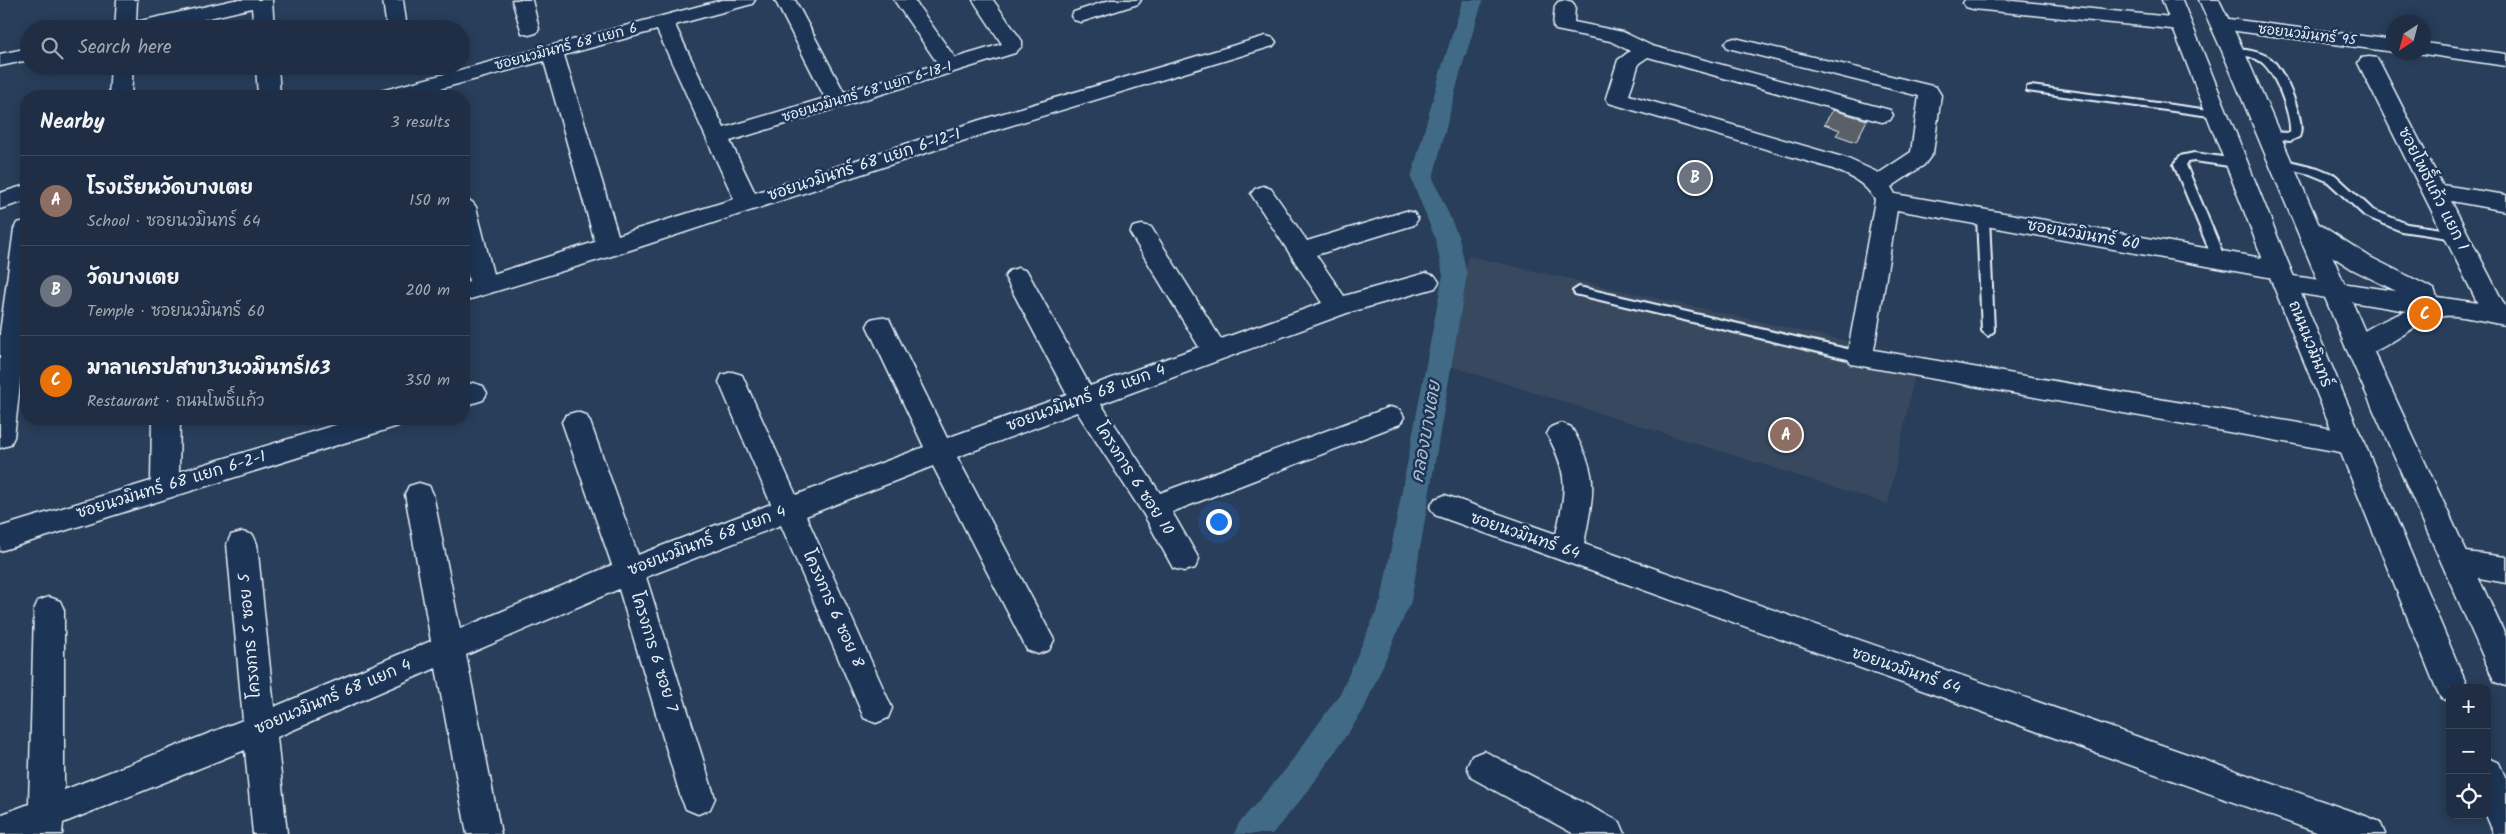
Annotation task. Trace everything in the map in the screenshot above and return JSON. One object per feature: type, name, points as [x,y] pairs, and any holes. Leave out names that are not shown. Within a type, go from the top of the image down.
[{"type":"street","points":[[126,20],[127,0]]},
{"type":"street","points":[[173,20],[261,0],[263,20]]},
{"type":"street","points":[[394,0],[396,20]]},
{"type":"street","points":[[522,0],[529,29]]},
{"type":"street","name":"ซอยนวมินทร์ 68 แยก 6","points":[[436,90],[552,51],[745,0]]},
{"type":"street","points":[[786,0],[838,101]]},
{"type":"street","points":[[904,0],[950,66]]},
{"type":"street","name":"ซอยนวมินทร์ 68 แยก 6-18-1","points":[[717,138],[1008,49],[1012,46],[1012,41],[983,0]]},
{"type":"street","points":[[1081,16],[1131,0]]},
{"type":"street","name":"ถนนนวมินทร์","points":[[2172,0],[2282,277],[2450,684]]},
{"type":"street","points":[[2209,0],[2337,291],[2359,348],[2506,672]]},
{"type":"street","points":[[1973,3],[2181,24]]},
{"type":"street","points":[[1565,6],[1563,26],[1616,36],[1645,50],[1882,115]]},
{"type":"street","points":[[663,21],[748,204]]},
{"type":"street","name":"ซอยนวมินทร์ 95","points":[[2221,24],[2386,45]]},
{"type":"street","name":"ซอยนวมินทร์ 68 แยก 6-12-1","points":[[473,289],[748,204],[988,125],[1266,42]]},
{"type":"street","points":[[1735,44],[1928,92],[1930,96],[1922,153],[1883,192],[1860,357],[2351,442]]},
{"type":"street","points":[[1645,50],[1629,60],[1617,98],[1864,172],[1883,192]]},
{"type":"street","points":[[552,51],[609,248]]},
{"type":"street","points":[[2431,51],[2506,60]]},
{"type":"street","points":[[1,64],[20,57]]},
{"type":"street","name":"ซอยโพธิ์แก้ว แยก 1","points":[[2369,63],[2456,235],[2501,315]]},
{"type":"street","points":[[120,90],[121,75]]},
{"type":"street","points":[[268,75],[269,90]]},
{"type":"street","points":[[2434,191],[2506,203]]},
{"type":"street","name":"ซอยนวมินทร์ 60","points":[[1883,192],[1983,217],[2219,259],[2337,291],[2501,315]]},
{"type":"street","points":[[1263,194],[1338,307]]},
{"type":"street","points":[[0,201],[20,195]]},
{"type":"street","points":[[1301,251],[1406,218]]},
{"type":"street","points":[[2310,230],[2361,263],[2446,306]]},
{"type":"street","points":[[1142,233],[1215,351]]},
{"type":"street","points":[[470,262],[473,289]]},
{"type":"street","points":[[0,437],[20,277]]},
{"type":"street","name":"โครงการ 6 ซอย 10","points":[[1018,277],[1083,399],[1154,506],[1184,559]]},
{"type":"street","name":"ซอยนวมินทร์ 68 แยก 4","points":[[0,832],[46,824],[259,729],[629,571],[940,452],[1215,351],[1338,307],[1426,282]]},
{"type":"street","points":[[2359,348],[2398,324],[2446,306]]},
{"type":"street","points":[[880,326],[940,452],[1038,640]]},
{"type":"street","name":"โครงการ 6 ซอย 8","points":[[732,382],[876,708]]},
{"type":"street","points":[[1154,506],[1390,417]]},
{"type":"street","name":"โครงการ 6 ซอย 7","points":[[576,422],[629,571],[698,798]]},
{"type":"street","points":[[165,487],[166,425]]},
{"type":"street","name":"ซอยนวมินทร์ 68 แยก 6-2-1","points":[[0,539],[165,487],[342,426]]},
{"type":"street","points":[[1561,434],[1570,450],[1578,474],[1568,551]]},
{"type":"street","points":[[418,494],[484,834]]},
{"type":"street","name":"ซอยนวมินทร์ 64","points":[[1445,508],[2368,834]]},
{"type":"street","name":"โครงการ 5 ซอย 5","points":[[242,544],[270,834]]},
{"type":"street","points":[[2458,563],[2506,570]]},
{"type":"street","points":[[46,824],[49,610]]},
{"type":"street","points":[[1484,767],[1608,834]]},
{"type":"street","points":[[2491,784],[2506,822]]},
{"type":"lane","points":[[2233,51],[2246,53],[2269,63],[2294,114],[2297,129],[2295,135],[2290,138],[2269,135]]},
{"type":"lane","points":[[2031,89],[2217,114]]},
{"type":"lane","points":[[2219,259],[2180,166],[2184,159],[2194,157],[2236,162]]},
{"type":"lane","points":[[2281,164],[2314,171],[2331,178],[2369,213],[2405,228],[2456,235]]},
{"type":"lane","points":[[1983,217],[1988,331]]},
{"type":"lane","points":[[1579,291],[1860,357]]},
{"type":"shaded area","points":[[1468,256],[1918,357],[1888,504],[1450,366]]},
{"type":"building","points":[[1833,110],[1867,120],[1856,142],[1836,135],[1840,130],[1824,124]]},
{"type":"waterway","name":"คลองบางเตย","points":[[1251,834],[1297,780],[1352,701],[1396,601],[1422,462],[1437,365],[1455,275],[1447,238],[1422,178],[1451,70],[1473,0]]},
{"type":"place","name":"วัดบางเตย","points":[[1695,178]]},
{"type":"place","name":"มาลาเครปสาขา3นวมินทร์163","points":[[2425,314]]},
{"type":"place","name":"โรงเรียนวัดบางเตย","points":[[1786,435]]}]
